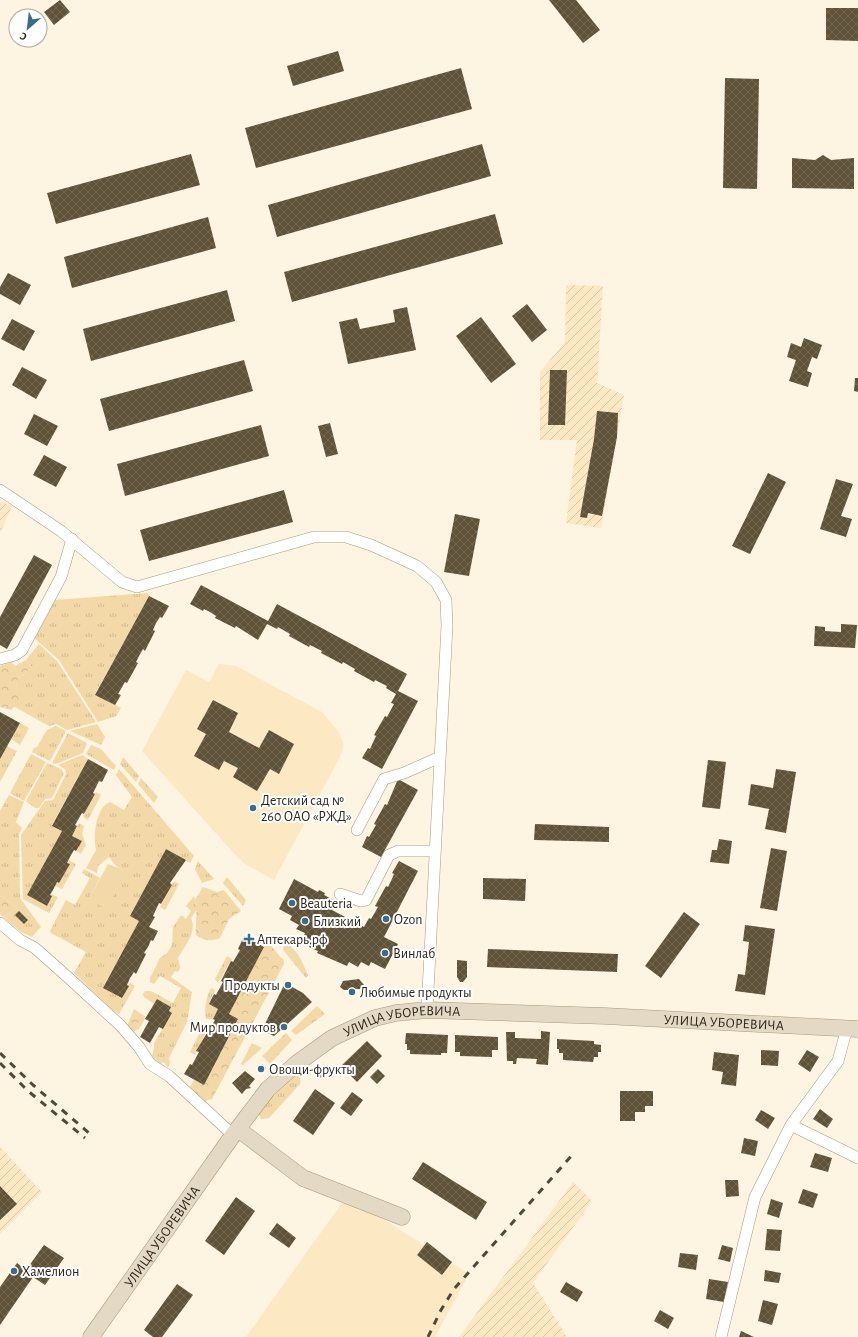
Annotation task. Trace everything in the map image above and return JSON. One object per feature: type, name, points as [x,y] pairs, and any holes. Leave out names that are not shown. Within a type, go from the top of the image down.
[{"type":"main road","name":"УЛИЦА УБОРЕВИЧА","points":[[91,1337],[235,1132],[268,1089],[296,1064],[332,1038],[375,1018],[396,1013],[427,1010],[606,1016],[854,1029]]},
{"type":"main road","points":[[235,1132],[303,1178],[402,1217]]},
{"type":"street","points":[[0,490],[72,539],[122,582],[137,587],[314,538],[346,537],[371,545],[417,566],[436,582],[446,600],[447,626],[427,1010]]},
{"type":"street","points":[[0,659],[15,655],[22,650],[61,577],[72,539]]},
{"type":"street","points":[[357,830],[384,779],[404,773],[440,757]]},
{"type":"street","points":[[340,894],[361,901],[366,900],[389,854],[398,851],[435,851]]},
{"type":"street","points":[[0,923],[20,940],[35,948],[121,1026],[140,1047],[150,1064],[158,1071],[169,1076],[235,1132]]},
{"type":"street","points":[[721,1337],[755,1197],[791,1124],[838,1061],[854,1029]]},
{"type":"street","points":[[791,1124],[858,1158]]},
{"type":"shaded area","points":[[566,285],[603,286],[597,383],[624,395],[601,528],[566,523],[577,440],[540,440],[540,372],[565,342]]},
{"type":"shaded area","points":[[0,501],[12,506],[0,533]]},
{"type":"shaded area","name":"Детский сад № 260 ОАО «РЖД»","points":[[219,664],[236,666],[322,712],[338,731],[343,742],[342,753],[274,880],[245,864],[239,859],[142,751],[186,670],[209,682]]},
{"type":"shaded area","points":[[0,1147],[42,1192],[0,1234]]},
{"type":"shaded area","points":[[573,1182],[592,1201],[533,1283],[567,1337],[459,1337]]},
{"type":"shaded area","points":[[347,1196],[469,1274],[435,1337],[246,1337]]},
{"type":"green space","points":[[148,593],[149,596],[95,694],[121,708],[116,716],[98,722],[59,660],[34,638],[54,600]]},
{"type":"green space","points":[[39,644],[57,661],[96,722],[67,730],[56,724],[49,726],[13,706],[20,696],[16,686],[18,679],[32,667],[26,660]]},
{"type":"green space","points":[[26,660],[32,667],[18,679],[16,686],[22,699],[11,710],[0,707],[0,666],[11,662],[15,666]]},
{"type":"green space","points":[[20,723],[29,728],[20,745],[11,739]]},
{"type":"green space","points":[[97,724],[105,737],[101,745],[70,731]]},
{"type":"green space","points":[[56,726],[66,731],[50,761],[32,752],[34,748],[37,747],[47,730]]},
{"type":"green space","points":[[68,733],[87,743],[83,753],[56,764],[52,763]]},
{"type":"green space","points":[[91,745],[101,749],[116,766],[114,770],[86,754]]},
{"type":"green space","points":[[7,746],[17,751],[0,782],[0,759]]},
{"type":"green space","points":[[31,754],[46,762],[24,801],[10,793]]},
{"type":"green space","points":[[82,755],[88,759],[52,825],[62,831],[27,895],[46,906],[52,896],[51,894],[58,897],[49,913],[23,899],[21,835],[45,801],[53,800],[66,774],[65,769],[58,765]]},
{"type":"green space","points":[[123,757],[139,776],[136,782],[120,764]]},
{"type":"green space","points":[[47,763],[61,769],[64,773],[52,798],[45,799],[39,808],[35,808],[26,801]]},
{"type":"green space","points":[[119,769],[194,856],[190,863],[166,849],[130,916],[139,921],[103,987],[122,998],[130,983],[135,986],[119,1014],[112,1010],[74,973],[86,952],[51,933],[50,931],[66,900],[75,905],[90,878],[82,873],[84,869],[100,878],[89,899],[121,869],[116,866],[109,857],[98,866],[97,873],[86,868],[96,850],[96,823],[101,810],[110,802],[124,810],[132,797],[116,775]]},
{"type":"green space","points":[[141,778],[158,797],[154,803],[138,784]]},
{"type":"green space","points":[[96,792],[101,795],[88,820],[83,817]]},
{"type":"green space","points":[[9,795],[24,802],[16,822],[22,828],[19,834],[20,898],[41,927],[32,937],[21,932],[3,917],[18,908],[0,896],[0,811]]},
{"type":"green space","points":[[79,823],[84,826],[82,834],[86,845],[81,854],[76,851],[81,841],[72,836]]},
{"type":"green space","points":[[69,860],[76,864],[62,889],[55,886],[57,882],[59,883],[69,864],[67,863]]},
{"type":"green space","points":[[198,861],[214,879],[202,883],[195,869]]},
{"type":"green space","points":[[108,864],[121,869],[125,874],[107,908],[104,908],[89,899]]},
{"type":"green space","points":[[227,877],[246,900],[243,906],[223,883]]},
{"type":"green space","points":[[174,881],[179,884],[165,910],[160,907]]},
{"type":"green space","points":[[203,887],[217,892],[224,890],[241,911],[229,919],[220,938],[213,940],[207,940],[196,935],[195,900]]},
{"type":"green space","points":[[0,896],[18,908],[3,917],[0,914]]},
{"type":"green space","points":[[194,896],[197,909],[191,918],[193,924],[192,934],[178,958],[180,968],[178,972],[175,971],[171,977],[192,992],[187,1022],[169,1058],[170,1063],[168,1068],[165,1063],[162,1062],[160,1066],[151,1059],[154,1043],[172,1013],[169,1011],[171,1007],[157,999],[154,1004],[144,997],[143,994],[145,991],[151,991],[173,1003],[181,988],[160,976],[154,984],[150,982],[150,978],[160,958],[167,953],[172,945],[173,927],[181,915],[186,919],[191,911],[186,906]]},
{"type":"green space","points":[[267,941],[284,961],[284,964],[212,1099],[205,1101],[190,1087],[194,1080],[204,1084],[238,1020],[229,1014]]},
{"type":"green space","points":[[284,943],[293,948],[299,956],[308,975],[306,978],[283,950]]},
{"type":"green space","points":[[227,956],[232,959],[218,983],[215,979]]},
{"type":"green space","points":[[211,988],[215,990],[209,1004],[218,1009],[213,1019],[206,1019],[206,1003]]},
{"type":"green space","points":[[317,1006],[325,1014],[296,1035],[291,1031]]},
{"type":"green space","points":[[134,1009],[146,1017],[139,1029],[131,1033],[127,1026]]},
{"type":"green space","points":[[203,1026],[208,1029],[195,1055],[190,1052]]},
{"type":"green space","points":[[286,1033],[292,1040],[270,1064],[262,1056]]},
{"type":"green space","points":[[252,1043],[262,1048],[243,1065],[241,1064]]},
{"type":"green space","points":[[298,1072],[301,1075],[300,1084],[269,1118],[261,1119],[259,1114],[267,1103]]},
{"type":"building","points":[[60,0],[70,12],[54,25],[48,17],[48,9]]},
{"type":"building","points":[[549,0],[576,0],[600,30],[583,43]]},
{"type":"building","points":[[826,8],[858,8],[858,41],[826,40]]},
{"type":"building","points":[[338,51],[344,71],[293,86],[287,66]]},
{"type":"building","points":[[461,68],[472,109],[256,168],[245,128]]},
{"type":"building","points":[[725,78],[759,79],[757,189],[723,188]]},
{"type":"building","points":[[482,144],[491,176],[277,237],[268,205]]},
{"type":"building","points":[[191,154],[200,185],[56,224],[47,193]]},
{"type":"building","points":[[823,155],[831,160],[854,158],[854,189],[792,188],[792,158],[815,160]]},
{"type":"building","points":[[495,214],[503,244],[292,302],[284,272]]},
{"type":"building","points":[[208,217],[216,248],[72,288],[64,257]]},
{"type":"building","points":[[8,273],[31,285],[20,305],[0,294],[0,287]]},
{"type":"building","points":[[227,290],[235,321],[91,361],[83,329]]},
{"type":"building","points":[[527,304],[547,330],[532,342],[512,316]]},
{"type":"building","points":[[407,307],[416,350],[348,364],[339,322],[357,318],[360,329],[395,322],[393,310]]},
{"type":"building","points":[[481,317],[516,364],[491,383],[456,336]]},
{"type":"building","points":[[12,319],[35,331],[24,351],[1,339]]},
{"type":"building","points":[[804,338],[822,345],[817,359],[812,357],[807,371],[812,373],[808,387],[789,381],[796,360],[787,357],[791,343],[801,347]]},
{"type":"building","points":[[244,360],[253,391],[109,431],[100,399]]},
{"type":"building","points":[[22,367],[47,380],[36,399],[12,385]]},
{"type":"building","points":[[550,370],[567,370],[565,425],[548,425]]},
{"type":"building","points":[[855,378],[858,378],[858,392],[854,391]]},
{"type":"building","points":[[597,411],[618,413],[617,437],[602,516],[588,513],[587,518],[580,517],[594,439]]},
{"type":"building","points":[[34,414],[58,426],[47,446],[24,434]]},
{"type":"building","points":[[330,423],[338,454],[326,457],[318,426]]},
{"type":"building","points":[[261,425],[269,456],[125,496],[117,464]]},
{"type":"building","points":[[44,455],[67,467],[56,487],[33,475]]},
{"type":"building","points":[[768,473],[786,482],[750,554],[732,546]]},
{"type":"building","points":[[836,479],[853,484],[841,516],[852,519],[846,537],[820,529]]},
{"type":"building","points":[[284,490],[293,522],[149,561],[140,530]]},
{"type":"building","points":[[455,514],[480,519],[469,576],[444,572]]},
{"type":"building","points":[[34,555],[52,565],[7,649],[0,645],[0,617]]},
{"type":"building","points":[[201,585],[268,621],[277,604],[407,674],[398,691],[418,701],[382,769],[362,758],[368,748],[370,749],[376,736],[374,735],[394,704],[391,703],[396,694],[386,688],[387,686],[375,680],[374,682],[354,671],[355,669],[343,662],[342,664],[321,653],[322,651],[310,645],[309,647],[289,636],[290,634],[278,627],[277,629],[267,624],[258,640],[236,626],[235,628],[215,618],[216,616],[210,612],[204,609],[203,611],[190,604]]},
{"type":"building","points":[[149,596],[169,606],[162,618],[160,617],[156,623],[153,630],[155,631],[145,651],[143,649],[136,662],[138,663],[127,683],[125,682],[118,694],[121,695],[115,705],[95,695]]},
{"type":"building","points":[[841,624],[857,625],[855,648],[814,646],[815,626],[825,627],[825,631],[841,632]]},
{"type":"building","points":[[213,700],[238,713],[229,732],[259,748],[269,730],[294,744],[279,774],[270,769],[257,791],[233,777],[238,768],[224,761],[219,770],[194,756],[206,734],[197,729]]},
{"type":"building","points":[[0,712],[20,723],[0,759]]},
{"type":"building","points":[[88,759],[108,770],[102,782],[99,781],[93,793],[95,794],[84,814],[82,813],[75,825],[77,826],[72,836],[82,841],[76,851],[74,850],[71,855],[67,863],[70,864],[59,883],[57,882],[50,895],[52,896],[47,906],[27,895],[62,831],[52,826]]},
{"type":"building","points":[[708,760],[726,762],[720,809],[702,807]]},
{"type":"building","points":[[776,769],[796,772],[786,833],[765,829],[769,809],[748,805],[751,784],[773,788]]},
{"type":"building","points":[[398,779],[418,790],[381,857],[362,847],[367,836],[369,837],[376,825],[374,824],[385,804],[387,805]]},
{"type":"building","points":[[535,824],[609,827],[609,842],[534,840]]},
{"type":"building","points":[[719,839],[732,841],[729,864],[710,862],[712,850],[717,850]]},
{"type":"building","points":[[771,848],[787,851],[777,911],[760,908]]},
{"type":"building","points":[[166,849],[186,860],[170,883],[172,885],[161,904],[159,903],[153,916],[155,917],[149,927],[158,931],[144,953],[146,954],[136,974],[134,972],[130,978],[127,985],[129,986],[122,998],[103,988],[139,921],[130,916]]},
{"type":"building","points":[[399,861],[418,871],[384,937],[398,944],[385,969],[371,962],[369,966],[361,962],[358,967],[349,962],[347,966],[317,953],[318,951],[309,947],[311,942],[303,938],[305,933],[296,929],[299,925],[290,920],[292,916],[279,909],[294,879],[318,892],[319,890],[325,893],[324,895],[336,901],[332,910],[364,927],[378,907],[375,906],[386,886],[388,887],[394,874],[392,873]]},
{"type":"building","points":[[483,878],[526,879],[525,901],[483,899]]},
{"type":"building","points":[[19,911],[28,920],[24,924],[15,915]]},
{"type":"building","points":[[684,912],[700,924],[661,978],[645,966]]},
{"type":"building","points":[[745,925],[775,929],[765,995],[735,991],[738,974],[745,975],[749,942],[743,941]]},
{"type":"building","points":[[244,936],[264,947],[229,1014],[238,1019],[204,1085],[184,1074],[190,1064],[192,1065],[199,1052],[196,1051],[215,1020],[213,1019],[218,1009],[209,1004],[223,982],[221,981],[231,961],[233,962],[240,950],[238,949]]},
{"type":"building","points":[[488,949],[618,954],[617,972],[487,967]]},
{"type":"building","points":[[457,960],[467,961],[467,977],[463,982],[460,982],[457,977]]},
{"type":"building","points":[[359,979],[364,985],[360,989],[354,989],[354,992],[344,990],[340,987],[343,981]]},
{"type":"building","points":[[285,983],[303,993],[312,1002],[274,1036],[262,1030]]},
{"type":"building","points":[[157,999],[171,1007],[169,1011],[172,1013],[163,1029],[159,1027],[150,1043],[140,1037],[149,1021],[145,1019]]},
{"type":"building","points":[[541,1031],[550,1032],[548,1065],[536,1064],[537,1059],[517,1058],[516,1064],[513,1064],[513,1061],[507,1061],[506,1032],[515,1032],[515,1038],[541,1039]]},
{"type":"building","points":[[406,1033],[448,1035],[447,1053],[441,1053],[441,1055],[410,1054],[410,1050],[407,1050],[407,1044],[405,1044]]},
{"type":"building","points":[[455,1035],[498,1037],[498,1050],[492,1050],[492,1057],[460,1056],[460,1052],[455,1052]]},
{"type":"building","points":[[557,1039],[594,1041],[594,1044],[601,1045],[601,1052],[598,1052],[598,1057],[594,1057],[593,1062],[563,1060],[563,1053],[559,1053],[559,1049],[557,1049]]},
{"type":"building","points":[[367,1041],[382,1056],[357,1082],[341,1066]]},
{"type":"building","points":[[761,1050],[779,1051],[778,1066],[761,1065]]},
{"type":"building","points":[[807,1050],[819,1057],[810,1072],[798,1064]]},
{"type":"building","points":[[714,1052],[739,1055],[736,1086],[721,1084],[723,1072],[712,1070]]},
{"type":"building","name":"Овощи-фрукты","points":[[262,1064],[266,1068],[261,1073],[257,1070]]},
{"type":"building","points":[[329,1065],[333,1069],[321,1078],[318,1073]]},
{"type":"building","points":[[378,1069],[385,1076],[377,1084],[370,1077]]},
{"type":"building","points":[[245,1071],[255,1079],[249,1086],[251,1088],[246,1089],[242,1094],[232,1083]]},
{"type":"building","points":[[315,1089],[335,1103],[313,1135],[293,1121]]},
{"type":"building","points":[[620,1091],[653,1091],[653,1106],[645,1106],[645,1112],[635,1112],[635,1121],[620,1121]]},
{"type":"building","points":[[352,1092],[363,1100],[351,1116],[340,1108]]},
{"type":"building","points":[[820,1109],[833,1119],[827,1128],[813,1119]]},
{"type":"building","points":[[761,1110],[775,1118],[768,1129],[755,1120]]},
{"type":"building","points":[[744,1138],[758,1141],[755,1156],[741,1153]]},
{"type":"building","points":[[815,1153],[832,1158],[828,1172],[810,1167]]},
{"type":"building","points":[[423,1162],[487,1202],[476,1220],[412,1179]]},
{"type":"building","points":[[725,1180],[738,1180],[739,1196],[726,1197]]},
{"type":"building","points":[[0,1186],[17,1204],[0,1220]]},
{"type":"building","points":[[803,1189],[818,1194],[813,1208],[798,1203]]},
{"type":"building","points":[[236,1197],[255,1211],[224,1255],[205,1241]]},
{"type":"building","points":[[771,1199],[783,1203],[779,1218],[767,1214]]},
{"type":"building","points":[[277,1223],[296,1238],[289,1248],[269,1234]]},
{"type":"building","points":[[767,1229],[782,1230],[780,1251],[765,1250]]},
{"type":"building","points":[[427,1242],[452,1262],[442,1275],[417,1255]]},
{"type":"building","points":[[44,1245],[64,1258],[45,1285],[33,1277],[0,1325],[0,1287],[17,1263],[26,1270]]},
{"type":"building","points":[[722,1245],[733,1248],[730,1262],[718,1259]]},
{"type":"building","points":[[680,1253],[698,1255],[696,1270],[678,1267]]},
{"type":"building","points":[[765,1270],[781,1273],[779,1283],[764,1281]]},
{"type":"building","points":[[709,1279],[728,1282],[724,1302],[706,1299]]},
{"type":"building","points":[[566,1282],[583,1292],[577,1302],[560,1292]]},
{"type":"building","points":[[177,1284],[193,1295],[162,1337],[153,1337],[144,1330]]},
{"type":"building","points":[[763,1300],[778,1304],[772,1325],[758,1321]]},
{"type":"building","points":[[660,1310],[674,1318],[668,1329],[654,1321]]},
{"type":"building","points":[[741,1331],[754,1337],[739,1337]]},
{"type":"railway","points":[[0,1053],[33,1085],[89,1133]]},
{"type":"railway","points":[[0,1063],[28,1091],[85,1138]]},
{"type":"railway","points":[[428,1337],[441,1310],[454,1289],[573,1154]]},
{"type":"place","name":"Детский сад № 260 ОАО «РЖД»","points":[[253,808]]},
{"type":"place","name":"Beauteria","points":[[292,903]]},
{"type":"place","name":"Ozon","points":[[386,919]]},
{"type":"place","name":"Близкий","points":[[305,921]]},
{"type":"place","name":"Аптекарь.рф","points":[[249,939]]},
{"type":"place","name":"Винлаб","points":[[385,953]]},
{"type":"place","name":"Продукты","points":[[288,985]]},
{"type":"place","name":"Любимые продукты","points":[[352,992]]},
{"type":"place","name":"Мир продуктов","points":[[284,1027]]},
{"type":"place","name":"Овощи-фрукты","points":[[261,1069]]},
{"type":"place","name":"Хамелион","points":[[14,1271]]}]
